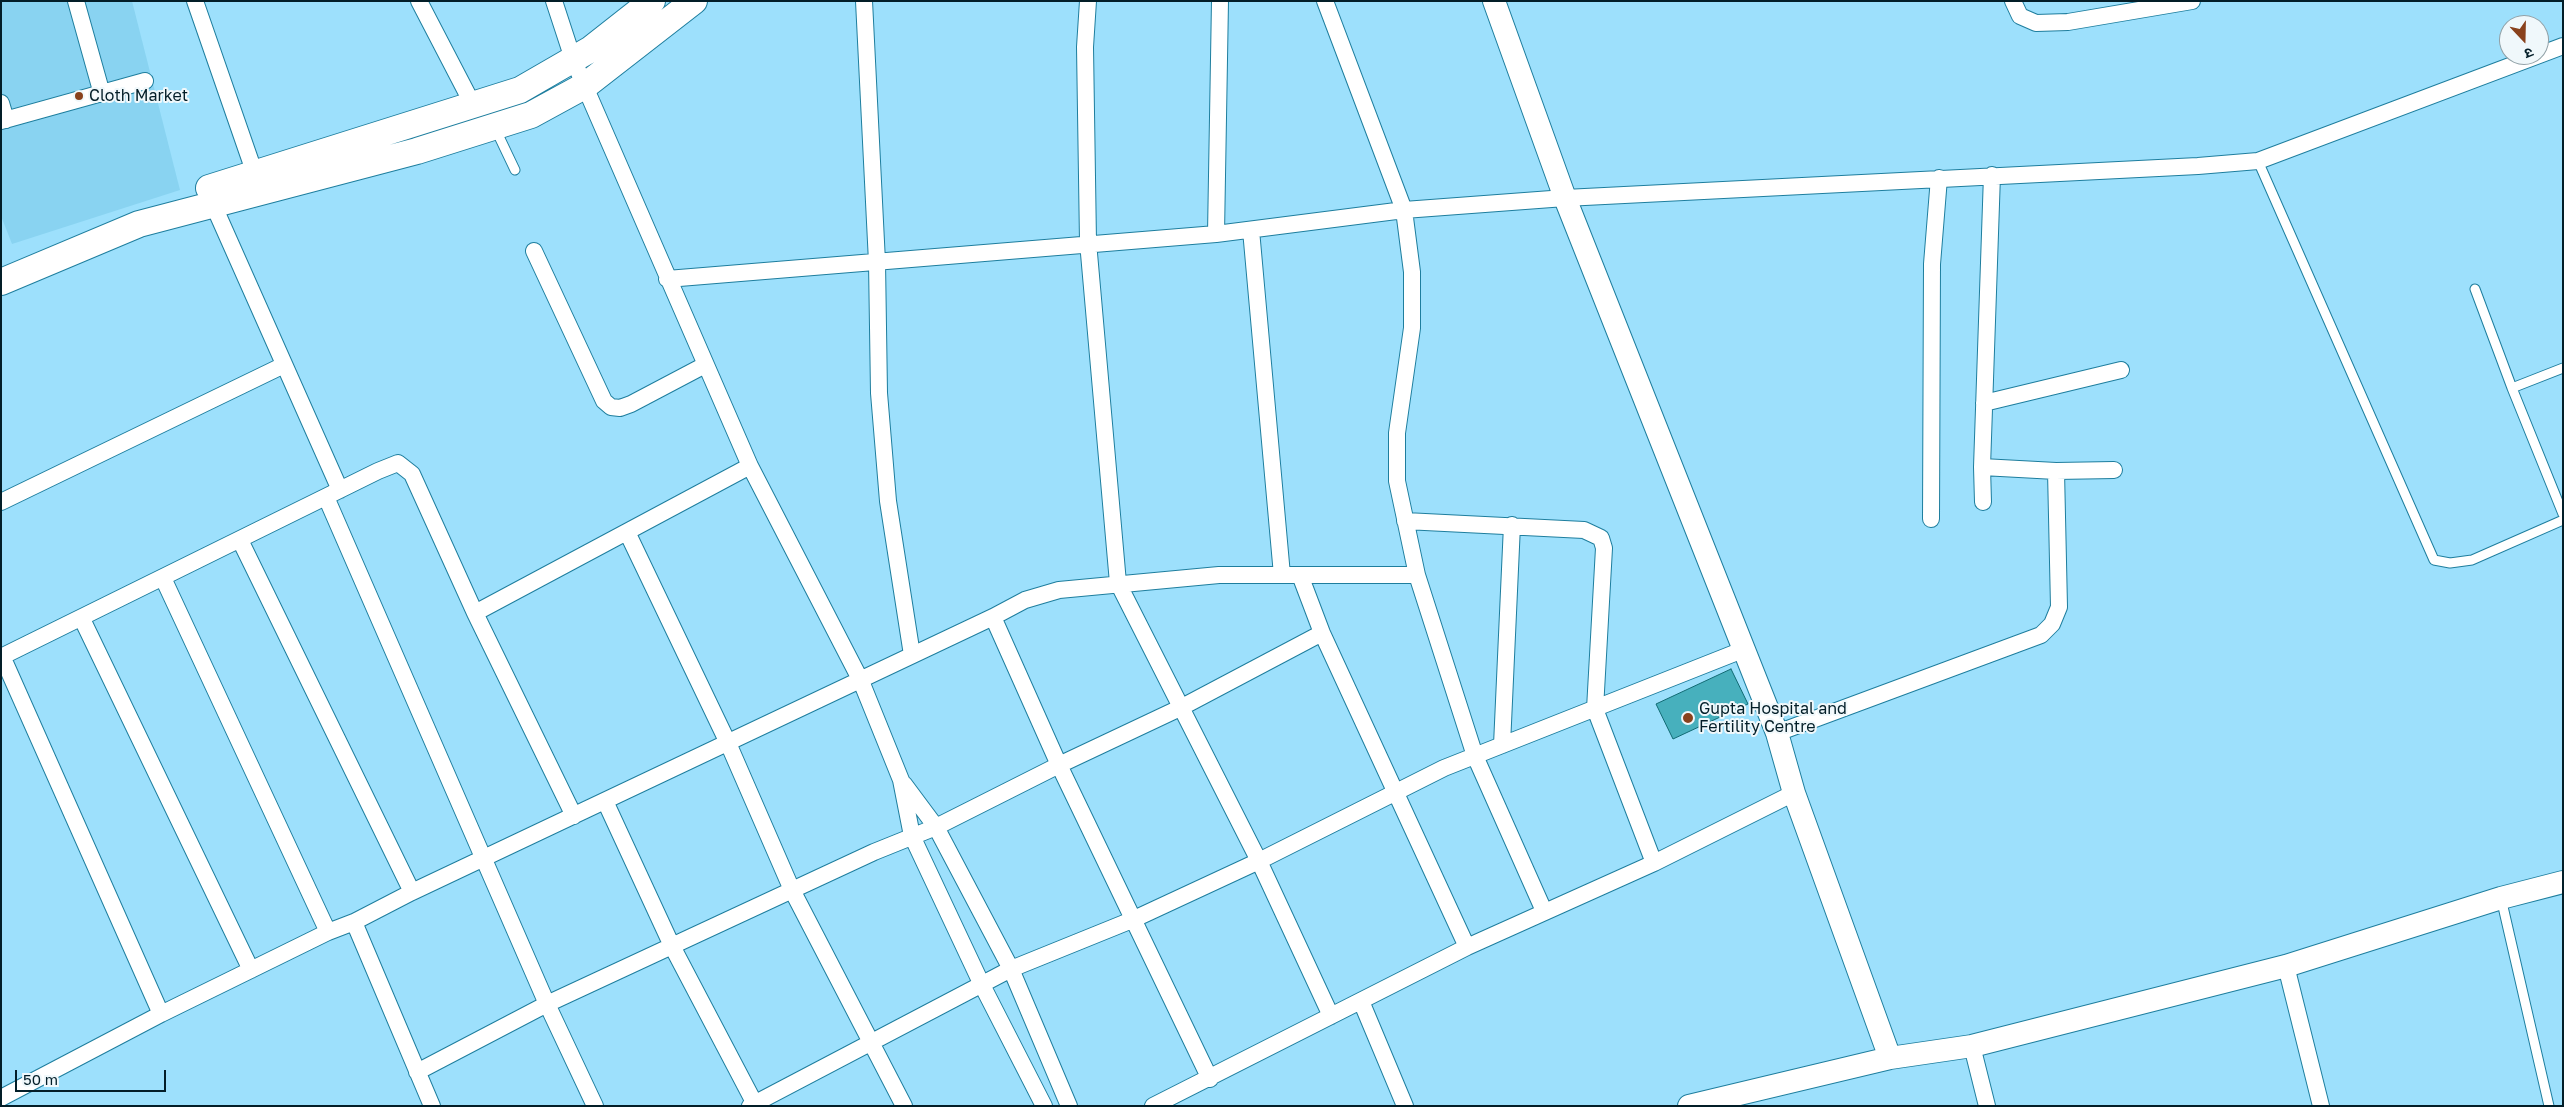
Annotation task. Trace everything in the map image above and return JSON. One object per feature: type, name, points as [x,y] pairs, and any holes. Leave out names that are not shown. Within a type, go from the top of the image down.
[{"type":"main road","points":[[1,262],[134,212],[520,90],[591,49],[652,1]]},
{"type":"main road","points":[[1,282],[139,224],[417,151],[531,115],[586,85],[694,1]]},
{"type":"street","points":[[76,1],[102,94]]},
{"type":"street","points":[[195,1],[255,174]]},
{"type":"street","points":[[420,1],[472,105]]},
{"type":"street","points":[[554,1],[573,60],[586,85],[667,279],[750,466],[861,680],[901,780],[912,836],[982,985],[1044,1106]]},
{"type":"street","points":[[864,1],[877,262],[879,393],[888,501],[912,655]]},
{"type":"street","points":[[1088,1],[1086,47],[1088,242],[1118,583],[1259,861],[1331,1016]]},
{"type":"street","points":[[1216,234],[1220,1]]},
{"type":"street","points":[[1325,1],[1404,210],[1412,272],[1412,328],[1397,433],[1398,481],[1417,575],[1475,756],[1544,911]]},
{"type":"street","points":[[1494,1],[1565,198],[1777,733],[1794,793],[1890,1058]]},
{"type":"street","points":[[2013,1],[2020,16],[2036,23],[2068,22],[2146,5],[2192,1]]},
{"type":"street","points":[[667,279],[1088,242],[1216,234],[1404,210],[1565,198],[2198,166],[2258,161],[2563,46]]},
{"type":"street","points":[[1,103],[4,121],[145,81]]},
{"type":"street","points":[[1983,502],[1982,467],[1992,175]]},
{"type":"street","points":[[1931,519],[1932,264],[1939,178]]},
{"type":"street","points":[[213,204],[284,365],[333,493],[484,858],[546,1004],[595,1106]]},
{"type":"street","points":[[1251,230],[1282,574]]},
{"type":"street","points":[[534,251],[604,400],[610,407],[620,408],[631,404],[705,365]]},
{"type":"street","points":[[1,502],[284,365]]},
{"type":"street","points":[[1984,403],[2120,370]]},
{"type":"street","points":[[162,1014],[2,657],[333,493],[398,463],[412,474],[475,613],[574,816]]},
{"type":"street","points":[[475,613],[750,466]]},
{"type":"street","points":[[1982,467],[2056,471],[2114,470]]},
{"type":"street","points":[[1777,733],[2041,635],[2052,624],[2058,607],[2056,471]]},
{"type":"street","points":[[1405,521],[1584,530],[1601,538],[1604,548],[1595,709],[1654,863]]},
{"type":"street","points":[[1502,745],[1512,526]]},
{"type":"street","points":[[627,532],[728,743],[792,890],[873,1042],[904,1106]]},
{"type":"street","points":[[240,540],[412,892]]},
{"type":"street","points":[[1,1098],[162,1014],[328,932],[354,922],[412,892],[861,680],[1025,600],[1059,590],[1219,574],[1417,575]]},
{"type":"street","points":[[1300,575],[1322,633],[1467,947]]},
{"type":"street","points":[[163,578],[328,932]]},
{"type":"street","points":[[993,617],[1059,765],[1210,1079]]},
{"type":"street","points":[[82,619],[251,970]]},
{"type":"street","points":[[417,1072],[546,1004],[792,890],[936,827],[1059,765],[1182,707],[1322,633]]},
{"type":"street","points":[[605,801],[672,946],[754,1105],[1011,969],[1132,920],[1259,861],[1397,792],[1475,756],[1745,649]]},
{"type":"street","points":[[901,780],[936,827],[1011,969],[1069,1106]]},
{"type":"street","points":[[1153,1106],[1210,1079],[1467,947],[1654,863],[1794,793]]},
{"type":"street","points":[[1690,1106],[1890,1058],[1972,1046],[2286,966],[2501,898],[2563,882]]},
{"type":"street","points":[[354,922],[432,1106]]},
{"type":"street","points":[[2286,966],[2321,1106]]},
{"type":"street","points":[[1361,1001],[1405,1106]]},
{"type":"street","points":[[1972,1046],[1988,1106]]},
{"type":"lane","points":[[495,127],[515,170]]},
{"type":"lane","points":[[2258,161],[2434,560],[2450,563],[2472,560],[2563,520]]},
{"type":"lane","points":[[2476,289],[2512,388],[2563,514]]},
{"type":"lane","points":[[2512,388],[2563,368]]},
{"type":"lane","points":[[2501,898],[2550,1106]]},
{"type":"shaded area","name":"Cloth Market","points":[[1,1],[132,1],[180,190],[12,244],[1,216]]},
{"type":"building","points":[[1731,669],[1748,704],[1673,739],[1656,704]]},
{"type":"place","name":"Cloth Market","points":[[79,96]]},
{"type":"place","name":"Gupta Hospital and Fertility Centre","points":[[1688,718]]}]
